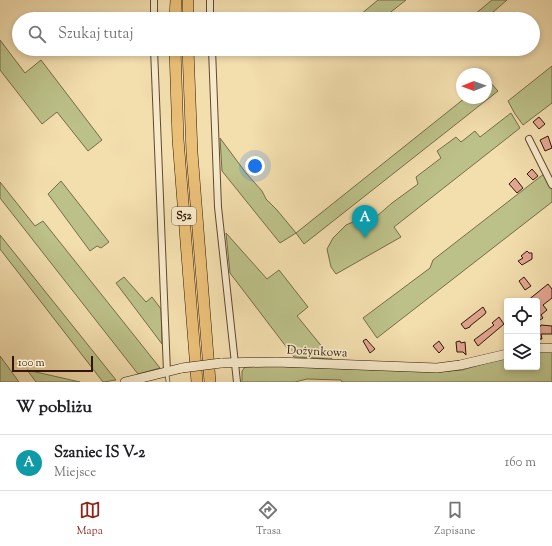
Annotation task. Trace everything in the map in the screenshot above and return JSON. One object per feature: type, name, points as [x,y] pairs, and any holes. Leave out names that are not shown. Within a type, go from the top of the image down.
[{"type":"highway","points":[[175,12],[176,0]]},
{"type":"highway","points":[[188,0],[188,12]]},
{"type":"highway","name":"S52","points":[[175,56],[178,147],[197,382]]},
{"type":"highway","name":"S52","points":[[188,56],[192,153],[210,382]]},
{"type":"street","points":[[154,0],[154,12]]},
{"type":"street","points":[[210,0],[210,12]]},
{"type":"street","points":[[154,56],[167,372]]},
{"type":"street","points":[[212,56],[218,206],[237,382]]},
{"type":"street","points":[[529,139],[552,185]]},
{"type":"street","points":[[540,348],[552,348]]},
{"type":"street","name":"Dożynkowa","points":[[125,382],[182,368],[221,363],[276,362],[437,368],[460,365],[504,355]]},
{"type":"lane","points":[[167,372],[168,382]]},
{"type":"green space","points":[[378,0],[406,0],[391,12],[363,12]]},
{"type":"green space","points":[[492,0],[507,0],[493,12],[477,12]]},
{"type":"green space","points":[[0,40],[25,73],[41,60],[102,140],[88,151],[57,112],[42,124],[0,70]]},
{"type":"green space","points":[[552,66],[552,103],[523,125],[508,101]]},
{"type":"green space","points":[[492,84],[498,91],[492,96]]},
{"type":"green space","points":[[457,104],[482,104],[304,244],[296,233]]},
{"type":"green space","points":[[511,113],[520,128],[394,227],[401,237],[336,274],[331,267],[327,249],[333,238],[346,225],[360,219],[377,216],[418,184],[416,177],[441,158],[437,151],[456,137],[461,142],[475,131],[480,137]]},
{"type":"green space","points":[[220,138],[246,173],[262,191],[266,199],[296,233],[280,243],[222,171]]},
{"type":"green space","points":[[545,173],[552,188],[552,202],[377,338],[363,318],[430,268],[433,260]]},
{"type":"green space","points":[[61,181],[109,242],[101,248],[97,246],[90,251],[48,194]]},
{"type":"green space","points":[[0,182],[35,226],[43,221],[160,368],[138,374],[0,198]]},
{"type":"green space","points":[[226,233],[267,279],[279,270],[308,307],[297,316],[332,359],[294,357],[230,273]]},
{"type":"green space","points":[[0,235],[116,380],[103,382],[0,249]]},
{"type":"green space","points":[[124,277],[146,302],[152,297],[161,309],[162,344],[116,283]]},
{"type":"green space","points":[[540,352],[552,352],[552,382],[342,382],[341,380],[307,379],[295,382],[242,382],[242,371],[245,367],[269,366],[436,372],[462,370],[504,358],[504,370],[540,370]]},
{"type":"green space","points":[[0,356],[19,382],[0,382]]},
{"type":"green space","points":[[27,370],[80,382],[36,382]]},
{"type":"building","points":[[539,117],[545,124],[539,129],[533,122]]},
{"type":"building","points":[[548,136],[552,148],[545,151],[540,140]]},
{"type":"building","points":[[532,169],[538,176],[533,180],[527,174]]},
{"type":"building","points":[[515,178],[523,188],[517,193],[509,184]]},
{"type":"building","points":[[527,251],[532,253],[532,259],[522,265],[518,261],[523,258],[521,256]]},
{"type":"building","points":[[524,277],[531,286],[525,290],[519,281]]},
{"type":"building","points":[[548,284],[552,289],[552,298],[543,305],[547,310],[541,315],[543,318],[540,320],[540,298],[531,298]]},
{"type":"building","points":[[483,307],[486,312],[485,314],[470,327],[465,329],[461,324]]},
{"type":"building","points":[[499,317],[504,324],[478,346],[474,340],[494,325],[492,323]]},
{"type":"building","points":[[541,325],[552,326],[552,334],[541,334],[542,339],[540,339]]},
{"type":"building","points":[[366,339],[375,349],[370,353],[363,341]]},
{"type":"building","points":[[439,341],[444,348],[439,353],[433,346]]},
{"type":"building","points":[[460,341],[461,343],[465,342],[466,355],[463,352],[457,352],[456,342]]},
{"type":"place","name":"Szaniec IS V-2","points":[[365,238]]}]
